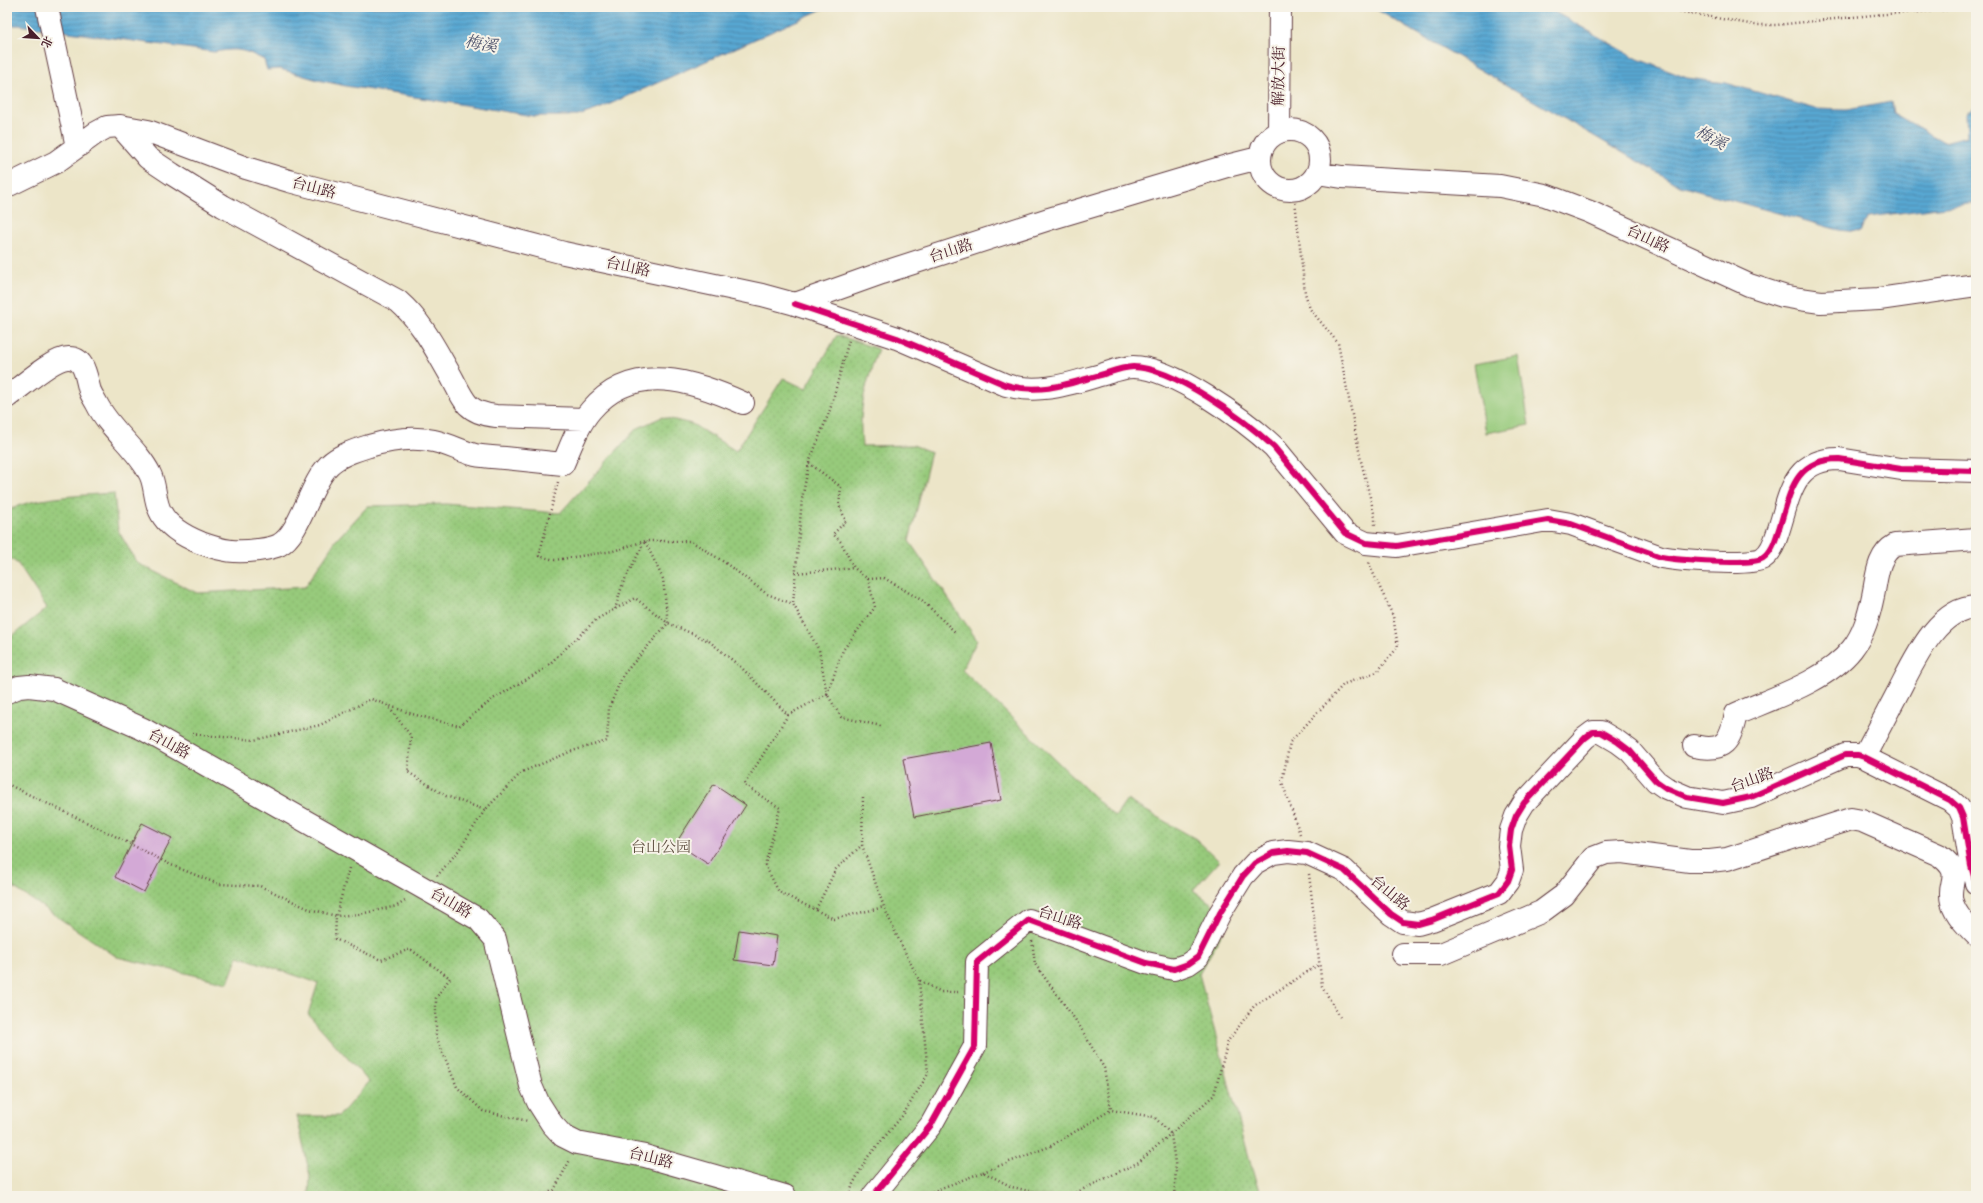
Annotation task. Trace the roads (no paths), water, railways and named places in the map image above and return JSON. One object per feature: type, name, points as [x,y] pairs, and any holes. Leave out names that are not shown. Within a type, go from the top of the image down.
[{"type":"street","points":[[48,7],[77,147]]},
{"type":"street","name":"解放大街","points":[[1284,131],[1285,14]]},
{"type":"street","points":[[120,126],[148,158],[172,174],[223,206],[398,301],[413,314],[424,329],[467,404],[476,411],[486,415],[496,416],[584,419]]},
{"type":"street","name":"台山路","points":[[7,186],[40,171],[107,128],[120,126],[148,131],[246,168],[319,189],[564,253],[762,295],[794,304],[1049,219],[1227,166],[1259,158]]},
{"type":"street","points":[[1284,131],[1299,131],[1308,136],[1315,143],[1320,158],[1317,173],[1312,182],[1303,188],[1294,191],[1279,189],[1267,181],[1262,172],[1259,158],[1264,144],[1270,137],[1284,131]]},
{"type":"street","name":"台山路","points":[[1317,173],[1342,177],[1500,186],[1545,195],[1590,212],[1749,285],[1800,300],[1821,302],[1879,299],[1976,285]]},
{"type":"street","points":[[794,304],[896,338],[1006,385],[1019,388],[1050,388],[1133,367],[1157,371],[1220,406],[1262,436],[1274,447],[1346,533],[1359,541],[1376,545],[1409,544],[1548,520],[1571,524],[1661,557],[1674,560],[1749,563],[1763,558],[1774,545],[1797,479],[1811,464],[1830,459],[1839,459],[1901,469],[1976,471]]},
{"type":"street","points":[[7,397],[56,363],[67,357],[75,358],[82,364],[90,392],[99,410],[150,475],[161,513],[167,521],[175,529],[198,541],[223,550],[235,552],[267,549],[280,545],[287,539],[299,522],[312,488],[329,465],[339,457],[368,446],[392,440],[421,439],[438,442],[476,455],[563,464],[584,419],[602,400],[614,391],[644,379],[658,378],[707,388],[743,403]]},
{"type":"street","points":[[1694,746],[1707,749],[1718,747],[1726,742],[1731,735],[1736,714],[1821,676],[1839,663],[1861,635],[1868,616],[1878,568],[1888,549],[1895,545],[1976,539]]},
{"type":"street","points":[[1864,757],[1926,641],[1938,628],[1959,610],[1976,607]]},
{"type":"street","name":"台山路","points":[[7,692],[19,687],[29,686],[54,689],[150,733],[355,848],[478,920],[495,939],[531,1086],[538,1102],[552,1124],[563,1136],[577,1143],[645,1156],[784,1196]]},
{"type":"street","name":"台山路","points":[[873,1196],[931,1125],[975,1046],[977,962],[1029,920],[1146,963],[1174,968],[1188,964],[1198,957],[1220,913],[1243,876],[1255,863],[1273,853],[1288,851],[1307,853],[1344,870],[1391,914],[1403,922],[1418,924],[1432,920],[1499,893],[1508,881],[1512,870],[1509,846],[1511,830],[1516,816],[1524,803],[1585,738],[1593,732],[1601,732],[1630,751],[1656,781],[1666,788],[1687,798],[1722,803],[1751,797],[1845,755],[1858,755],[1864,757],[1950,800],[1959,808],[1966,831],[1970,866],[1976,884]]},
{"type":"street","points":[[1403,954],[1441,954],[1541,912],[1564,895],[1593,858],[1606,853],[1622,852],[1690,861],[1727,859],[1851,819],[1862,821],[1932,852],[1950,863],[1954,873],[1952,901],[1957,914],[1976,935]]},
{"type":"water","name":"梅溪","points":[[7,7],[827,7],[599,109],[578,116],[533,116],[346,86],[280,69],[267,70],[264,60],[240,50],[214,52],[18,25],[7,26]]},
{"type":"water","name":"梅溪","points":[[1372,7],[1546,7],[1638,59],[1687,78],[1726,83],[1816,109],[1846,110],[1891,102],[1893,113],[1944,142],[1967,136],[1966,113],[1976,106],[1976,203],[1868,217],[1860,232],[1839,230],[1680,186]]},
{"type":"park label","name":"台山公园","points":[[661,847]]}]
